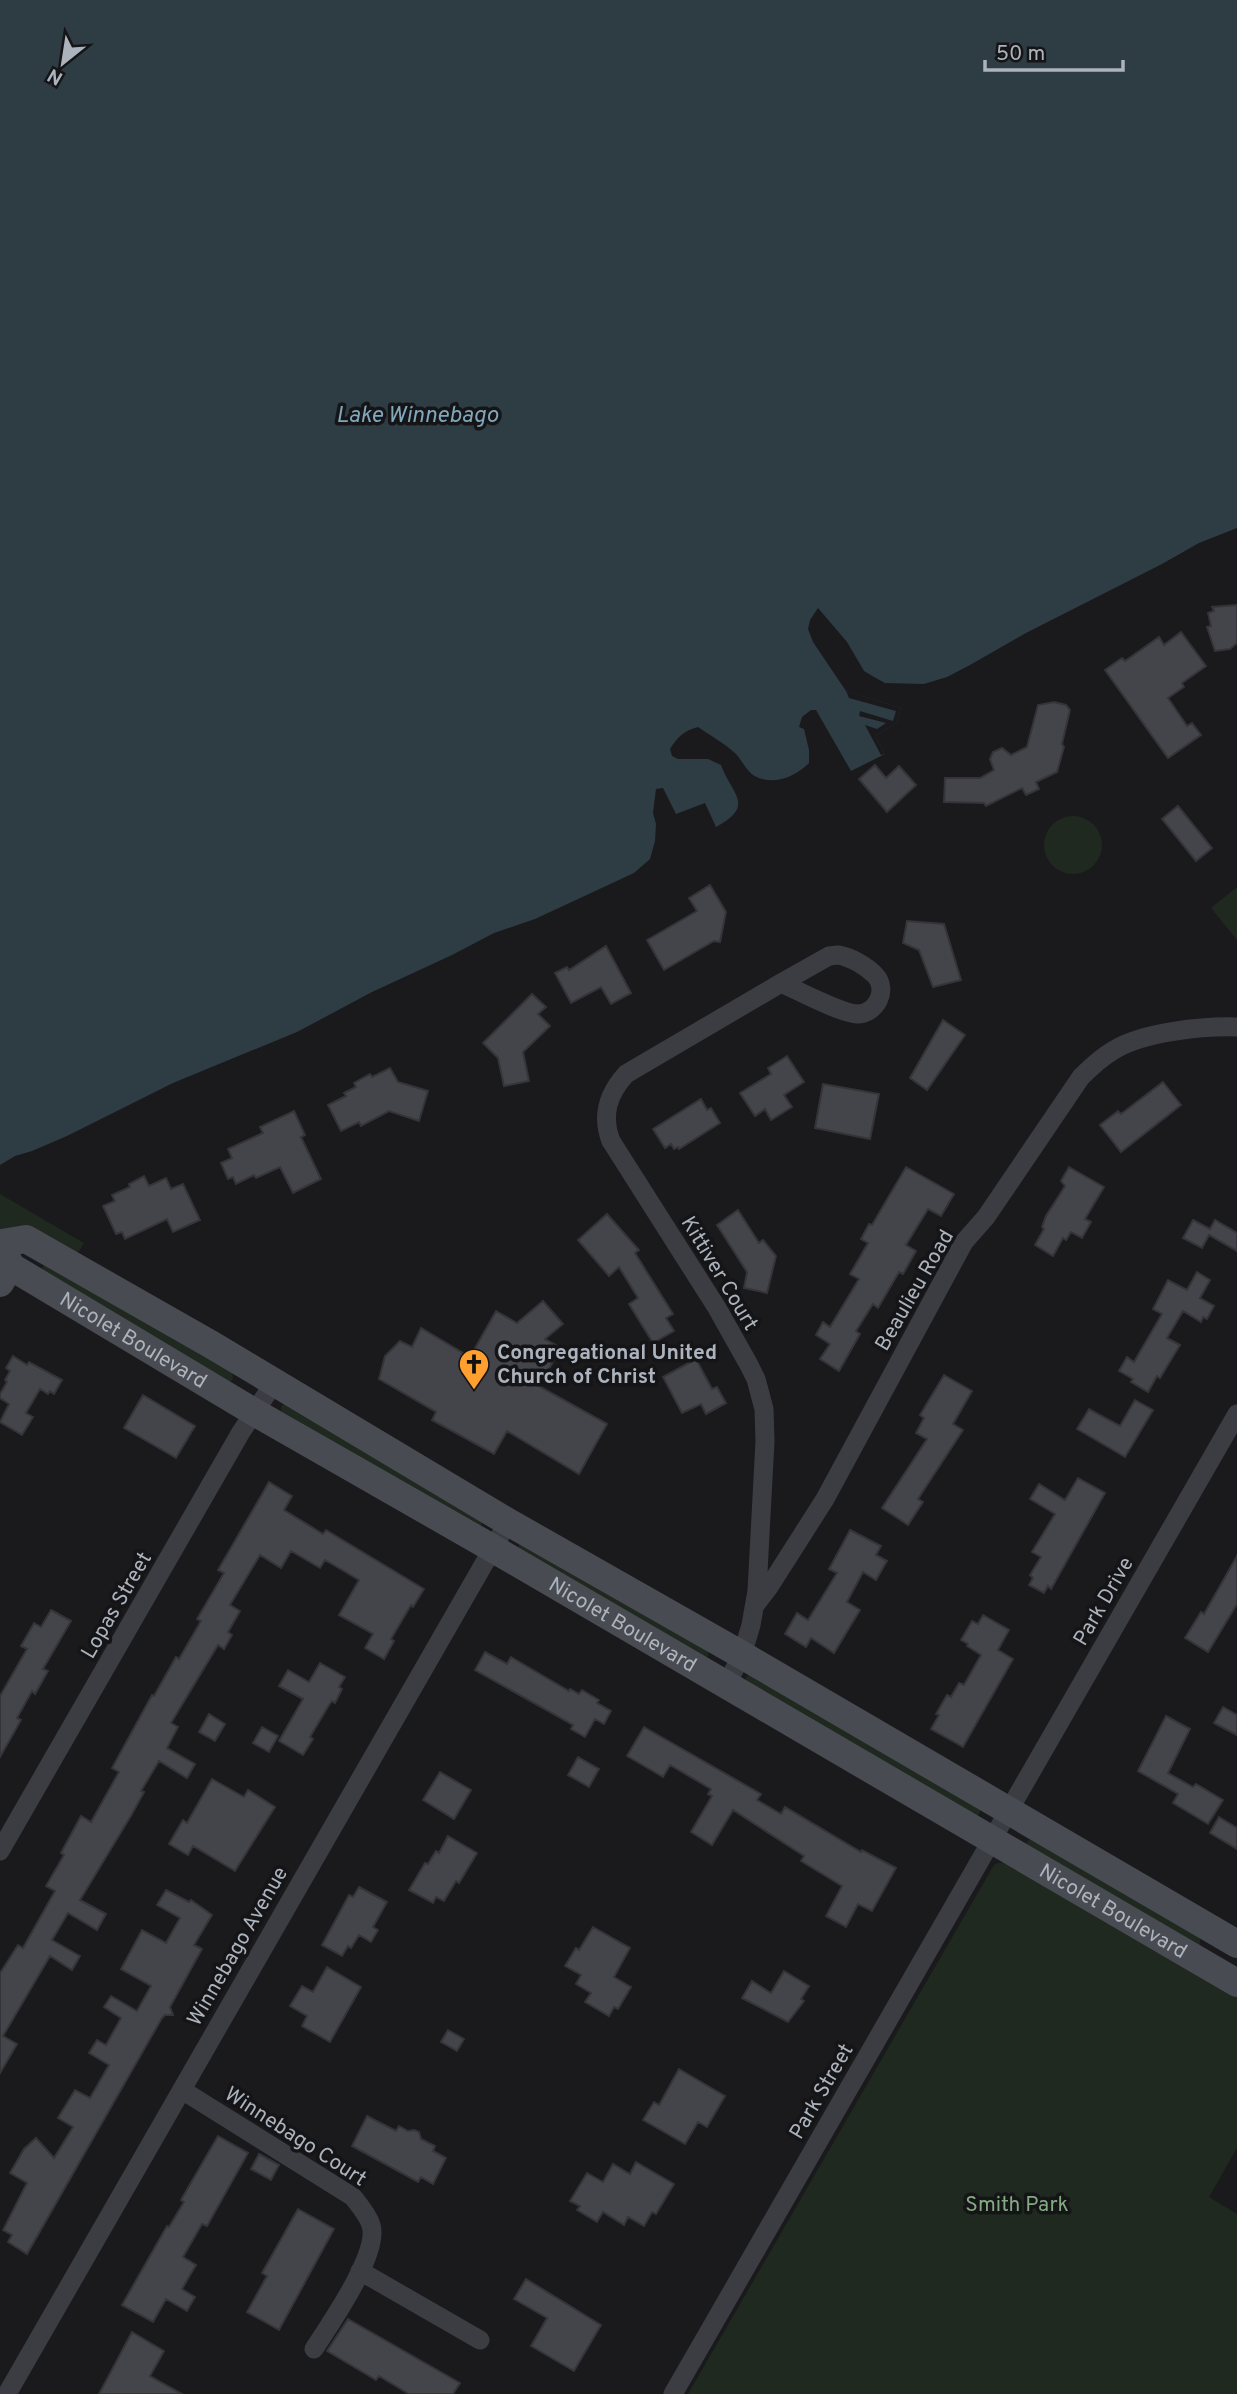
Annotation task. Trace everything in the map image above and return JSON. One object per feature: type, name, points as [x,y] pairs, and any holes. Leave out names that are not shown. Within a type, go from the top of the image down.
[{"type":"street","name":"Kittiver Court","points":[[726,1685],[742,1655],[755,1605],[765,1441],[760,1394],[749,1365],[717,1308],[611,1141],[606,1113],[609,1097],[626,1074],[782,983],[829,956],[849,957],[875,975],[881,991],[874,1008],[856,1014],[782,983]]},
{"type":"street","name":"Beaulieu Road","points":[[755,1605],[825,1499],[964,1242],[986,1217],[1081,1077],[1116,1048],[1140,1038],[1201,1028],[1237,1027]]},
{"type":"street","name":"Nicolet Boulevard","points":[[1234,1975],[992,1839],[254,1412],[5,1275],[2,1243],[26,1239],[1237,1944]]},
{"type":"street","name":"Lopas Street","points":[[0,1851],[254,1412],[274,1383]]},
{"type":"street","name":"Park Drive","points":[[1009,1810],[1236,1418]]},
{"type":"street","name":"Winnebago Avenue","points":[[7,2394],[508,1522]]},
{"type":"street","name":"Park Street","points":[[673,2394],[1009,1810]]},
{"type":"street","name":"Winnebago Court","points":[[182,2090],[353,2197],[365,2212],[372,2227],[372,2244],[360,2271],[314,2349]]},
{"type":"street","points":[[360,2271],[480,2340]]},
{"type":"green space","points":[[1067,816],[1079,816],[1094,824],[1102,839],[1102,851],[1094,866],[1079,874],[1067,874],[1052,866],[1044,851],[1044,839],[1052,824]]},
{"type":"green space","points":[[1237,887],[1237,940],[1211,908]]},
{"type":"green space","points":[[0,1194],[84,1243],[75,1257],[23,1247],[0,1270]]},
{"type":"green space","points":[[45,1264],[232,1371],[233,1379],[230,1382],[40,1271]]},
{"type":"green space","points":[[284,1404],[484,1521],[479,1528],[281,1411]]},
{"type":"green space","points":[[522,1542],[708,1648],[708,1656],[705,1659],[518,1551]]},
{"type":"green space","points":[[750,1674],[981,1810],[977,1817],[745,1683]]},
{"type":"green space","points":[[1031,1839],[1200,1935],[1200,1945],[1197,1947],[1027,1848],[1027,1842]]},
{"type":"green space","name":"Smith Park","points":[[1009,1862],[1237,1995],[1237,2148],[1209,2197],[1237,2214],[1237,2394],[688,2394],[994,1865]]},
{"type":"water","name":"Lake Winnebago","points":[[0,0],[1237,0],[1237,528],[1199,543],[947,677],[924,684],[885,683],[864,671],[847,642],[818,608],[808,629],[813,642],[846,691],[901,708],[897,723],[875,736],[885,754],[851,771],[816,710],[811,710],[802,717],[799,727],[804,729],[809,763],[783,779],[768,780],[753,775],[735,753],[698,727],[689,730],[673,744],[670,749],[672,756],[678,759],[708,759],[721,765],[738,799],[735,812],[716,827],[705,803],[676,814],[663,788],[656,789],[653,813],[656,824],[655,841],[650,859],[634,873],[535,919],[494,933],[297,1032],[173,1083],[67,1136],[15,1156],[0,1165]]},
{"type":"pier","points":[[846,691],[901,708],[897,723],[875,736],[885,754],[881,755],[865,725],[877,729],[886,723],[859,716],[860,711],[893,721],[896,711],[849,698]]},
{"type":"building","points":[[1237,605],[1237,643],[1230,649],[1215,651],[1207,627],[1211,626],[1208,613],[1214,611],[1212,607]]},
{"type":"building","points":[[1181,632],[1206,666],[1182,683],[1184,687],[1168,698],[1187,726],[1192,723],[1201,735],[1168,758],[1105,670],[1122,658],[1125,661],[1159,637],[1164,645]]},
{"type":"building","points":[[1054,702],[1066,705],[1070,710],[1062,744],[1064,747],[1057,772],[1036,782],[1039,789],[1026,795],[1022,788],[986,806],[984,803],[944,802],[945,778],[980,778],[994,770],[990,759],[993,752],[1002,748],[1011,755],[1027,747],[1038,705]]},
{"type":"building","points":[[875,765],[886,778],[899,766],[916,785],[887,812],[859,779]]},
{"type":"building","points":[[1178,806],[1212,848],[1196,861],[1162,819]]},
{"type":"building","points":[[710,885],[726,912],[720,942],[714,941],[664,970],[647,940],[697,911],[689,898]]},
{"type":"building","points":[[907,921],[944,924],[961,980],[933,987],[919,950],[903,943]]},
{"type":"building","points":[[606,946],[631,993],[611,1004],[601,987],[571,1003],[555,973],[567,967],[569,970]]},
{"type":"building","points":[[532,994],[546,1007],[538,1014],[550,1026],[523,1052],[529,1081],[504,1086],[498,1058],[483,1043]]},
{"type":"building","points":[[943,1020],[965,1035],[927,1090],[910,1078]]},
{"type":"building","points":[[787,1056],[804,1082],[784,1095],[792,1107],[771,1120],[765,1109],[755,1116],[740,1093],[771,1074],[768,1068]]},
{"type":"building","points":[[390,1068],[398,1082],[428,1091],[419,1121],[389,1111],[361,1126],[359,1122],[341,1131],[328,1105],[346,1096],[344,1093],[356,1087],[354,1083],[370,1074],[372,1077]]},
{"type":"building","points":[[1163,1082],[1181,1105],[1121,1152],[1100,1125],[1118,1111],[1121,1114]]},
{"type":"building","points":[[823,1084],[879,1094],[870,1139],[815,1128]]},
{"type":"building","points":[[701,1099],[707,1110],[711,1108],[720,1123],[679,1149],[674,1149],[671,1144],[665,1148],[653,1129]]},
{"type":"building","points":[[294,1111],[305,1135],[301,1137],[321,1179],[293,1193],[280,1167],[236,1184],[233,1177],[228,1179],[221,1163],[232,1158],[228,1149],[263,1133],[260,1127]]},
{"type":"building","points":[[906,1167],[954,1194],[941,1216],[928,1209],[906,1245],[916,1251],[903,1274],[899,1272],[878,1308],[873,1304],[856,1331],[860,1334],[839,1371],[820,1359],[830,1344],[816,1335],[823,1322],[830,1327],[859,1279],[850,1274],[868,1243],[861,1239]]},
{"type":"building","points":[[1069,1167],[1104,1187],[1085,1219],[1091,1222],[1082,1238],[1071,1232],[1066,1240],[1063,1238],[1053,1256],[1035,1245],[1044,1229],[1042,1227],[1046,1216],[1065,1186],[1061,1181]]},
{"type":"building","points":[[144,1176],[149,1186],[166,1178],[171,1189],[183,1184],[200,1220],[173,1232],[167,1219],[125,1239],[122,1232],[116,1234],[103,1206],[115,1201],[112,1195],[130,1187],[129,1184]]},
{"type":"building","points":[[738,1210],[759,1243],[763,1240],[776,1256],[767,1293],[744,1288],[747,1272],[717,1225]]},
{"type":"building","points":[[607,1214],[639,1250],[635,1253],[673,1314],[666,1318],[674,1331],[653,1343],[629,1304],[638,1298],[619,1267],[609,1276],[578,1240]]},
{"type":"building","points":[[1193,1220],[1210,1229],[1215,1220],[1237,1233],[1237,1251],[1209,1235],[1202,1248],[1183,1238]]},
{"type":"building","points":[[1197,1272],[1210,1280],[1200,1298],[1214,1306],[1207,1319],[1203,1317],[1201,1322],[1183,1311],[1167,1338],[1180,1345],[1148,1392],[1119,1371],[1127,1357],[1134,1362],[1162,1314],[1153,1309],[1168,1280],[1187,1290]]},
{"type":"building","name":"Congregational United Church of Christ","points":[[543,1301],[563,1324],[545,1339],[561,1348],[539,1386],[607,1424],[579,1474],[507,1431],[494,1454],[432,1420],[436,1412],[379,1379],[385,1356],[400,1341],[412,1347],[421,1328],[470,1357],[496,1311],[517,1323]]},
{"type":"building","points":[[13,1356],[62,1380],[54,1394],[40,1389],[26,1413],[33,1417],[22,1435],[0,1422],[9,1404],[0,1398],[0,1394],[10,1371],[6,1368]]},
{"type":"building","points":[[696,1359],[712,1389],[717,1387],[726,1403],[706,1414],[701,1404],[682,1413],[663,1377]]},
{"type":"building","points":[[944,1375],[972,1391],[953,1424],[963,1430],[918,1499],[923,1502],[908,1525],[882,1508],[927,1439],[916,1433],[924,1418],[920,1415]]},
{"type":"building","points":[[143,1395],[195,1426],[176,1458],[124,1428]]},
{"type":"building","points":[[1135,1400],[1153,1410],[1125,1457],[1077,1429],[1089,1409],[1120,1426]]},
{"type":"building","points":[[1078,1478],[1105,1493],[1051,1589],[1048,1586],[1044,1593],[1029,1585],[1033,1578],[1030,1575],[1041,1557],[1032,1552],[1055,1514],[1030,1499],[1039,1484],[1065,1500]]},
{"type":"building","points":[[269,1482],[292,1496],[284,1510],[323,1534],[326,1530],[424,1589],[391,1639],[394,1641],[384,1659],[365,1648],[373,1634],[339,1615],[359,1580],[325,1560],[320,1568],[291,1551],[281,1568],[260,1555],[230,1605],[240,1611],[228,1632],[232,1635],[224,1649],[218,1645],[171,1723],[178,1727],[167,1748],[195,1764],[187,1778],[159,1761],[141,1791],[144,1792],[132,1814],[80,1900],[106,1914],[97,1930],[68,1913],[52,1940],[80,1956],[72,1970],[50,1956],[3,2036],[17,2044],[0,2073],[0,1973],[18,1945],[23,1948],[55,1891],[46,1886],[64,1855],[61,1853],[81,1816],[91,1822],[119,1772],[112,1768],[152,1695],[154,1696],[176,1657],[179,1659],[201,1621],[197,1619],[224,1573],[218,1570]]},
{"type":"building","points":[[850,1530],[881,1546],[876,1555],[887,1561],[876,1580],[863,1572],[847,1602],[860,1610],[834,1653],[811,1638],[806,1647],[785,1634],[797,1613],[808,1620],[837,1573],[829,1569]]},
{"type":"building","points":[[1237,1556],[1237,1604],[1208,1652],[1185,1638],[1201,1612],[1204,1614]]},
{"type":"building","points":[[51,1610],[71,1621],[43,1669],[48,1671],[35,1694],[32,1691],[17,1718],[21,1720],[0,1757],[0,1696],[27,1649],[21,1646],[34,1623],[41,1627]]},
{"type":"building","points":[[983,1615],[1009,1630],[998,1650],[1013,1659],[963,1747],[931,1729],[947,1695],[951,1697],[959,1683],[964,1685],[981,1655],[961,1640],[972,1621],[978,1624]]},
{"type":"building","points":[[485,1652],[507,1664],[511,1657],[569,1691],[570,1689],[579,1694],[582,1690],[611,1711],[604,1724],[595,1719],[585,1737],[571,1729],[573,1725],[475,1670]]},
{"type":"building","points":[[320,1663],[345,1677],[335,1703],[332,1701],[329,1705],[303,1755],[279,1741],[303,1699],[279,1686],[288,1670],[309,1682]]},
{"type":"building","points":[[1223,1707],[1237,1715],[1237,1735],[1214,1723]]},
{"type":"building","points":[[209,1714],[225,1724],[215,1741],[199,1732]]},
{"type":"building","points":[[1166,1716],[1190,1729],[1168,1773],[1193,1787],[1196,1784],[1223,1800],[1208,1824],[1173,1803],[1178,1794],[1138,1771]]},
{"type":"building","points":[[262,1727],[278,1736],[269,1752],[253,1743]]},
{"type":"building","points":[[644,1727],[761,1794],[757,1800],[781,1814],[785,1807],[861,1852],[862,1850],[896,1868],[872,1911],[858,1904],[846,1927],[826,1916],[842,1886],[801,1861],[804,1856],[733,1810],[712,1845],[691,1832],[712,1796],[708,1794],[711,1789],[670,1765],[663,1777],[627,1756]]},
{"type":"building","points":[[578,1757],[599,1769],[589,1787],[568,1775]]},
{"type":"building","points":[[440,1772],[471,1790],[454,1819],[423,1800]]},
{"type":"building","points":[[212,1779],[244,1797],[248,1790],[275,1807],[235,1871],[193,1846],[188,1855],[169,1844],[183,1820],[187,1823]]},
{"type":"building","points":[[1219,1817],[1237,1828],[1237,1849],[1210,1833]]},
{"type":"building","points":[[448,1836],[477,1853],[459,1883],[456,1881],[444,1901],[436,1897],[433,1903],[409,1890],[425,1863],[428,1864],[436,1851],[439,1853]]},
{"type":"building","points":[[359,1887],[387,1902],[373,1927],[378,1930],[371,1942],[359,1935],[342,1956],[322,1945],[349,1895],[353,1897]]},
{"type":"building","points":[[166,1890],[189,1902],[191,1900],[212,1915],[194,1945],[202,1949],[170,2007],[173,2015],[165,2015],[162,2018],[27,2254],[8,2242],[12,2235],[3,2230],[27,2183],[10,2173],[24,2149],[36,2138],[54,2158],[73,2127],[58,2118],[75,2090],[90,2098],[109,2065],[89,2053],[97,2040],[106,2045],[121,2018],[104,2007],[111,1996],[137,2011],[151,1986],[121,1969],[142,1930],[166,1943],[180,1918],[157,1905]]},
{"type":"building","points":[[593,1927],[630,1948],[614,1977],[631,1987],[618,2009],[614,2007],[609,2016],[585,2002],[591,1993],[576,1984],[581,1975],[565,1966]]},
{"type":"building","points":[[327,1967],[361,1987],[330,2042],[302,2026],[307,2016],[290,2006],[302,1986],[313,1992]]},
{"type":"building","points":[[784,1971],[809,1986],[801,1999],[804,2001],[788,2022],[742,1998],[752,1981],[771,1993]]},
{"type":"building","points":[[448,2030],[464,2039],[457,2051],[441,2042]]},
{"type":"building","points":[[679,2069],[725,2096],[707,2127],[698,2122],[685,2144],[643,2120],[654,2102],[659,2105]]},
{"type":"building","points":[[367,2116],[396,2131],[399,2126],[408,2131],[419,2132],[421,2139],[435,2146],[433,2151],[446,2158],[433,2184],[421,2177],[418,2182],[352,2146]]},
{"type":"building","points":[[218,2136],[248,2153],[207,2226],[202,2224],[183,2257],[196,2265],[182,2289],[195,2297],[187,2311],[166,2299],[153,2322],[122,2305],[167,2226],[169,2227],[184,2202],[181,2200]]},
{"type":"building","points":[[259,2154],[279,2165],[271,2180],[251,2169]]},
{"type":"building","points":[[636,2162],[674,2184],[656,2214],[652,2212],[644,2226],[628,2217],[624,2225],[603,2212],[597,2222],[577,2210],[580,2206],[570,2201],[587,2173],[603,2182],[613,2164],[630,2174]]},
{"type":"building","points":[[298,2209],[334,2229],[279,2330],[247,2312],[267,2276],[262,2273]]},
{"type":"building","points":[[526,2279],[601,2325],[574,2371],[531,2346],[547,2318],[514,2299]]},
{"type":"building","points":[[348,2319],[460,2383],[453,2394],[409,2394],[379,2376],[376,2380],[327,2351]]},
{"type":"building","points":[[132,2332],[164,2351],[150,2376],[182,2394],[99,2394]]},
{"type":"place","name":"Congregational United Church of Christ","points":[[474,1391]]}]
